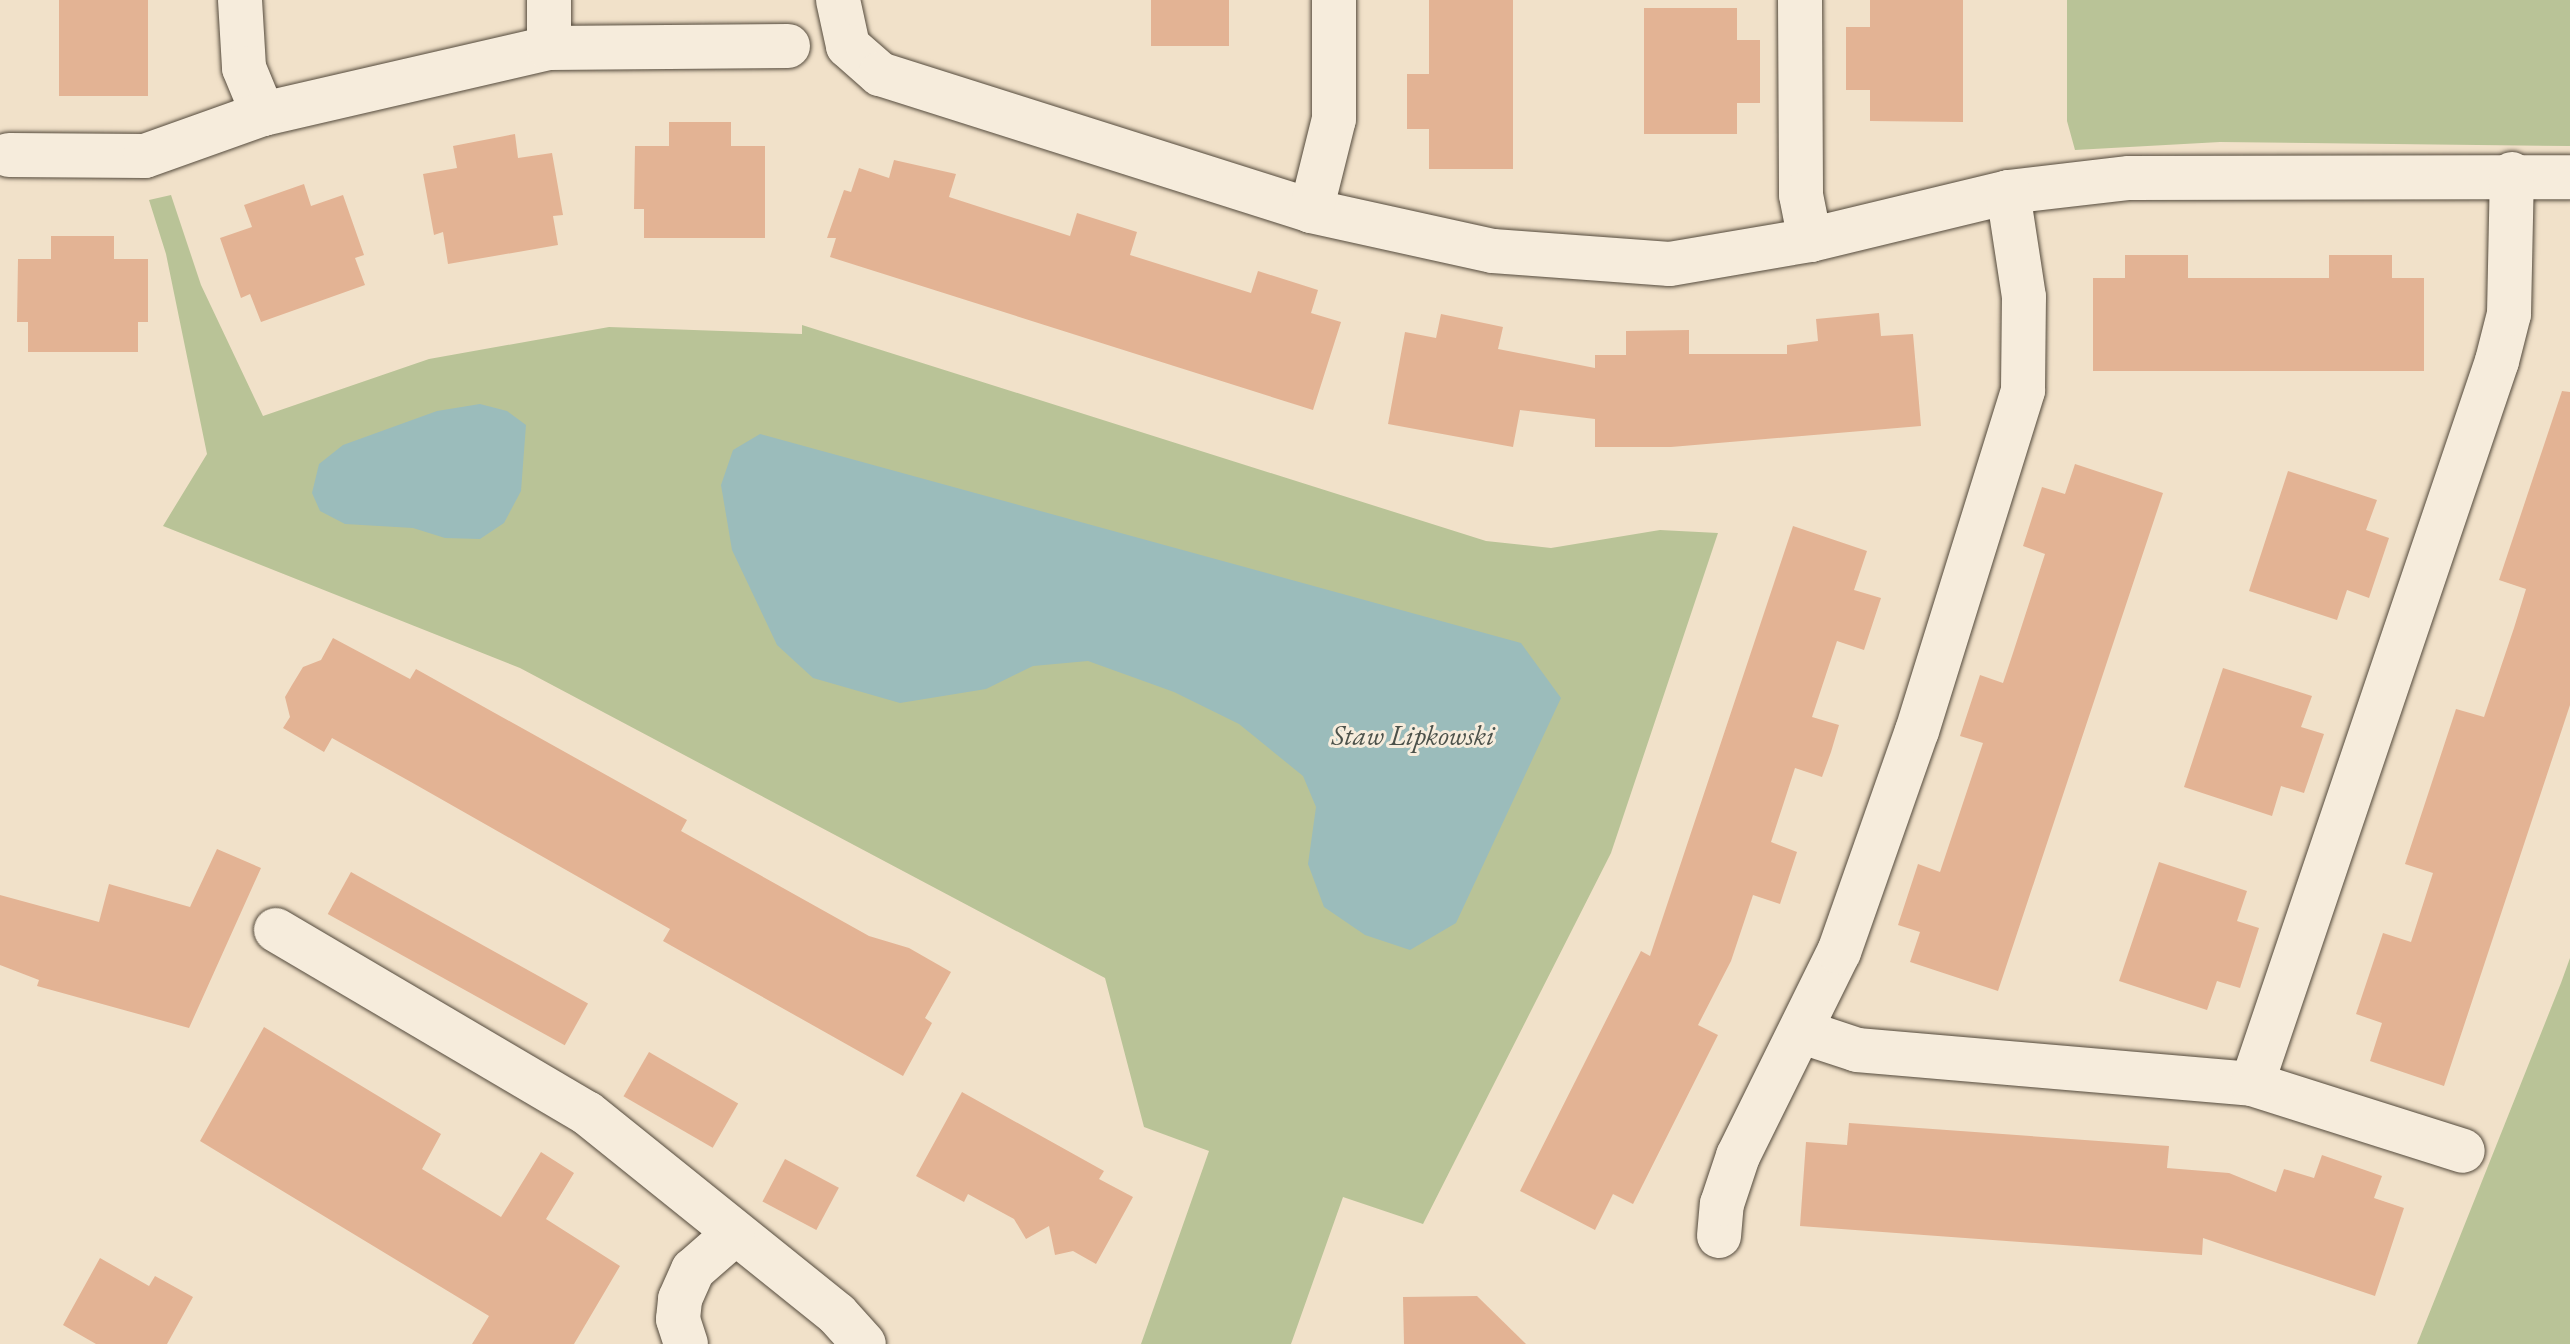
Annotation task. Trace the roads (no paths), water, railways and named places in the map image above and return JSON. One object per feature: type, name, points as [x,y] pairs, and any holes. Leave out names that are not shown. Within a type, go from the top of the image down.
[{"type":"street","points":[[240,0],[244,68],[263,114]]},
{"type":"street","points":[[549,0],[549,48]]},
{"type":"street","points":[[838,0],[848,46],[880,74],[1311,211],[1493,251],[1670,264],[1810,240],[2008,192],[2129,178],[2512,174],[2570,177]]},
{"type":"street","points":[[1311,211],[1334,119],[1334,0]]},
{"type":"street","points":[[1800,0],[1801,195],[1810,240]]},
{"type":"street","points":[[9,155],[145,156],[263,114],[549,48],[788,46]]},
{"type":"street","points":[[2252,1084],[2497,361],[2509,314],[2512,174]]},
{"type":"street","points":[[1719,1236],[1722,1204],[1738,1156],[1803,1032],[1839,952],[1917,731],[2023,390],[2024,297],[2008,192]]},
{"type":"street","points":[[276,930],[587,1113],[733,1235],[837,1314],[864,1344]]},
{"type":"street","points":[[1803,1032],[1857,1050],[2252,1084],[2463,1151]]},
{"type":"street","points":[[686,1344],[678,1319],[680,1299],[693,1270],[733,1235]]},
{"type":"water","points":[[480,404],[507,411],[526,425],[521,491],[504,523],[480,539],[445,538],[413,528],[345,524],[320,511],[312,493],[319,464],[343,445],[437,411]]},
{"type":"water","name":"Staw Lipkowski","points":[[760,434],[1521,643],[1561,698],[1456,923],[1410,950],[1365,935],[1324,907],[1308,864],[1316,807],[1303,776],[1239,724],[1174,692],[1088,661],[1033,666],[986,689],[900,703],[813,678],[777,645],[732,550],[721,485],[733,450]]}]
